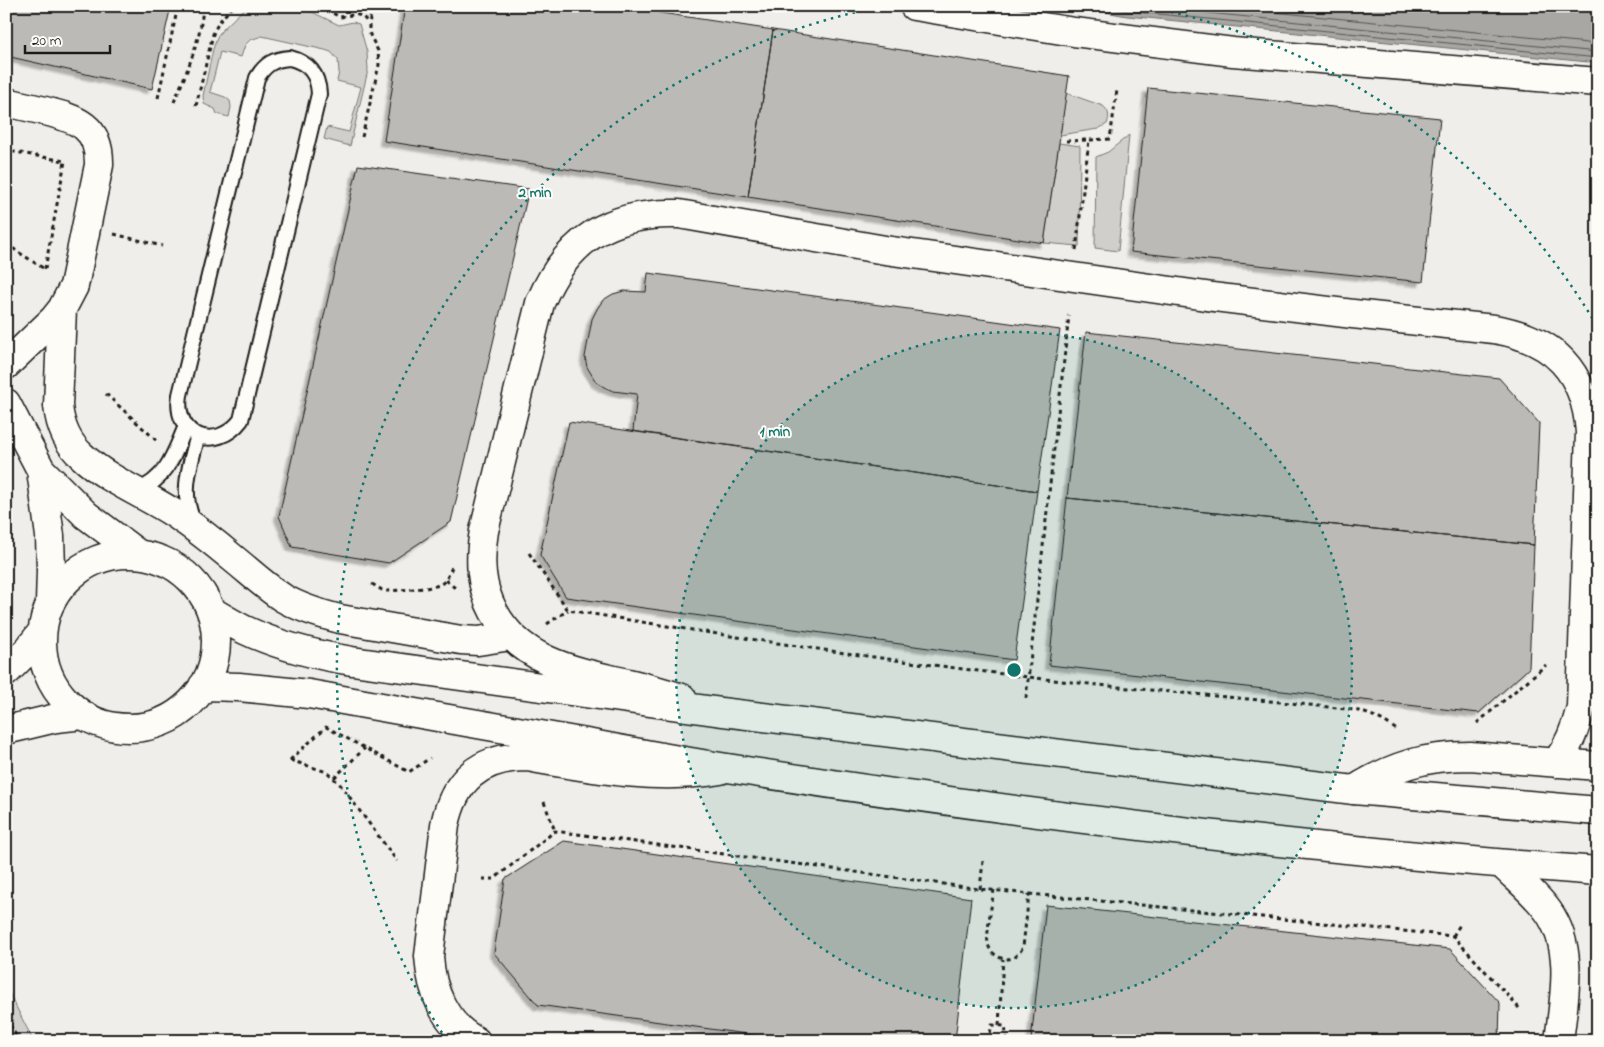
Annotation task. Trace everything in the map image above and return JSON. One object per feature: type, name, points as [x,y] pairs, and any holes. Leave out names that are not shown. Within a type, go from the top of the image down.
[{"type":"street","points":[[914,6],[1074,32],[1233,52],[1598,82]]},
{"type":"street","points":[[6,102],[71,118],[87,128],[98,146],[99,156],[99,165],[74,286],[62,309],[54,319],[6,366]]},
{"type":"street","points":[[722,712],[656,690],[573,670],[524,647],[502,626],[489,602],[481,567],[484,531],[540,303],[548,284],[571,252],[594,234],[620,221],[659,213],[679,214],[885,250],[1213,298],[1494,329],[1522,335],[1548,348],[1563,361],[1583,394],[1589,413],[1590,432],[1581,707],[1572,737],[1556,763]]},
{"type":"street","points":[[62,309],[58,406],[63,429],[74,449],[83,457],[122,484],[137,491],[199,531],[284,598],[320,614],[461,640],[478,641],[511,636]]},
{"type":"street","points":[[6,403],[41,470],[86,515],[138,554]]},
{"type":"street","points":[[41,470],[50,536],[50,603]]},
{"type":"street","points":[[120,554],[138,554],[157,558],[174,566],[190,578],[202,594],[211,611],[216,630],[216,650],[212,668],[203,686],[191,702],[176,714],[158,723],[140,727],[120,728],[101,723],[83,715],[68,703],[55,688],[46,670],[42,652],[42,632],[44,617],[50,603],[59,588],[72,575],[86,565],[102,558],[120,554]]},
{"type":"street","points":[[211,611],[244,630],[280,644],[316,655],[352,662],[722,712],[1354,790],[1598,811]]},
{"type":"street","points":[[6,672],[27,651],[42,632]]},
{"type":"street","points":[[203,686],[239,687],[308,694],[730,769],[1106,822],[1280,843],[1598,871]]},
{"type":"street","points":[[6,730],[56,718],[83,715]]},
{"type":"street","points":[[1354,790],[1390,770],[1429,758],[1470,756],[1598,766]]},
{"type":"street","points":[[476,1041],[456,1025],[444,1010],[435,993],[430,974],[429,956],[445,825],[454,795],[461,785],[485,765],[513,758],[527,758],[645,774],[673,775],[730,769]]},
{"type":"street","points":[[1502,864],[1540,901],[1560,934],[1565,950],[1566,966],[1560,1041]]},
{"type":"lane","points":[[290,58],[300,60],[315,74],[319,83],[319,94],[244,410],[241,420],[227,434],[217,438],[207,438],[198,435],[186,426],[179,412],[180,395],[257,78],[262,69],[270,62],[290,58]]},
{"type":"lane","points":[[137,491],[150,485],[162,475],[186,426]]},
{"type":"lane","points":[[198,435],[186,491],[190,512],[199,531]]},
{"type":"path","points":[[158,98],[178,6]]},
{"type":"path","points":[[174,102],[198,40],[203,6]]},
{"type":"path","points":[[196,106],[217,25],[222,17],[234,6]]},
{"type":"path","points":[[319,6],[340,17],[358,14],[369,24]]},
{"type":"path","points":[[362,137],[379,65],[378,51],[370,35],[369,24],[373,6]]},
{"type":"path","points":[[1066,141],[1110,139],[1117,90]]},
{"type":"path","points":[[1076,255],[1089,140]]},
{"type":"path","points":[[6,164],[9,151],[65,161],[45,269]]},
{"type":"path","points":[[106,232],[162,246]]},
{"type":"path","points":[[6,244],[50,272]]},
{"type":"path","points":[[1026,698],[1069,315]]},
{"type":"path","points":[[106,394],[173,455]]},
{"type":"path","points":[[529,553],[568,610]]},
{"type":"path","points":[[372,584],[387,591],[433,587],[446,580],[450,574],[454,558]]},
{"type":"path","points":[[547,624],[568,610],[824,650],[1028,677],[1354,710],[1377,717],[1398,731]]},
{"type":"path","points":[[1477,723],[1546,665]]},
{"type":"path","points":[[397,861],[334,778],[320,769],[290,760],[326,727],[409,772],[430,758]]},
{"type":"path","points":[[334,778],[365,748]]},
{"type":"path","points":[[544,802],[555,830]]},
{"type":"path","points":[[482,879],[494,879],[555,830],[980,889],[1453,936],[1519,1008]]},
{"type":"path","points":[[980,889],[983,862]]},
{"type":"path","points":[[994,890],[988,942],[991,951],[1003,959],[1014,958],[1023,947],[1029,894]]},
{"type":"path","points":[[1453,936],[1461,923]]},
{"type":"path","points":[[999,1025],[1003,959]]},
{"type":"path","points":[[6,1018],[19,1041]]},
{"type":"path","points":[[988,1041],[992,1025],[1006,1026],[1007,1041]]},
{"type":"shaded area","points":[[247,6],[265,6],[272,10],[292,8],[312,12],[339,25],[353,22],[359,24],[367,52],[368,70],[350,146],[324,139],[327,127],[349,132],[361,87],[337,81],[339,72],[338,60],[331,52],[325,50],[262,36],[250,40],[245,45],[241,57],[220,52],[210,92],[225,97],[230,101],[229,117],[217,114],[215,109],[204,104],[203,96],[213,49],[218,35]]},
{"type":"shaded area","points":[[1066,93],[1103,106],[1108,114],[1107,124],[1098,129],[1060,135]]},
{"type":"shaded area","points":[[1129,135],[1118,251],[1095,248],[1096,157],[1108,152]]},
{"type":"shaded area","points":[[1059,143],[1080,146],[1079,246],[1044,243]]},
{"type":"shaded area","points":[[6,987],[32,1038],[47,1041],[6,1041]]},
{"type":"water","points":[[1072,6],[1598,6],[1598,63],[1127,16]]},
{"type":"building","points":[[6,6],[171,6],[152,89],[6,56]]},
{"type":"building","points":[[405,6],[615,6],[773,30],[748,197],[384,141]]},
{"type":"building","points":[[773,30],[1069,76],[1044,243],[748,197]]},
{"type":"building","points":[[1148,88],[1440,118],[1423,282],[1131,252]]},
{"type":"building","points":[[358,165],[529,189],[451,522],[389,563],[292,547],[279,516]]},
{"type":"building","points":[[648,273],[1060,330],[1037,491],[633,431],[637,394],[613,391],[596,382],[587,367],[585,357],[592,319],[603,300],[613,294],[624,291],[646,292]]},
{"type":"building","points":[[1086,332],[1499,378],[1539,423],[1534,545],[1067,498]]},
{"type":"building","points":[[569,422],[1037,491],[1014,660],[566,597],[540,555]]},
{"type":"building","points":[[1067,498],[1534,545],[1529,668],[1479,713],[1049,665]]},
{"type":"building","points":[[564,841],[971,898],[955,1041],[796,1041],[538,1005],[494,953],[505,879]]},
{"type":"building","points":[[1046,905],[1450,949],[1500,1003],[1499,1041],[1031,1041]]}]
